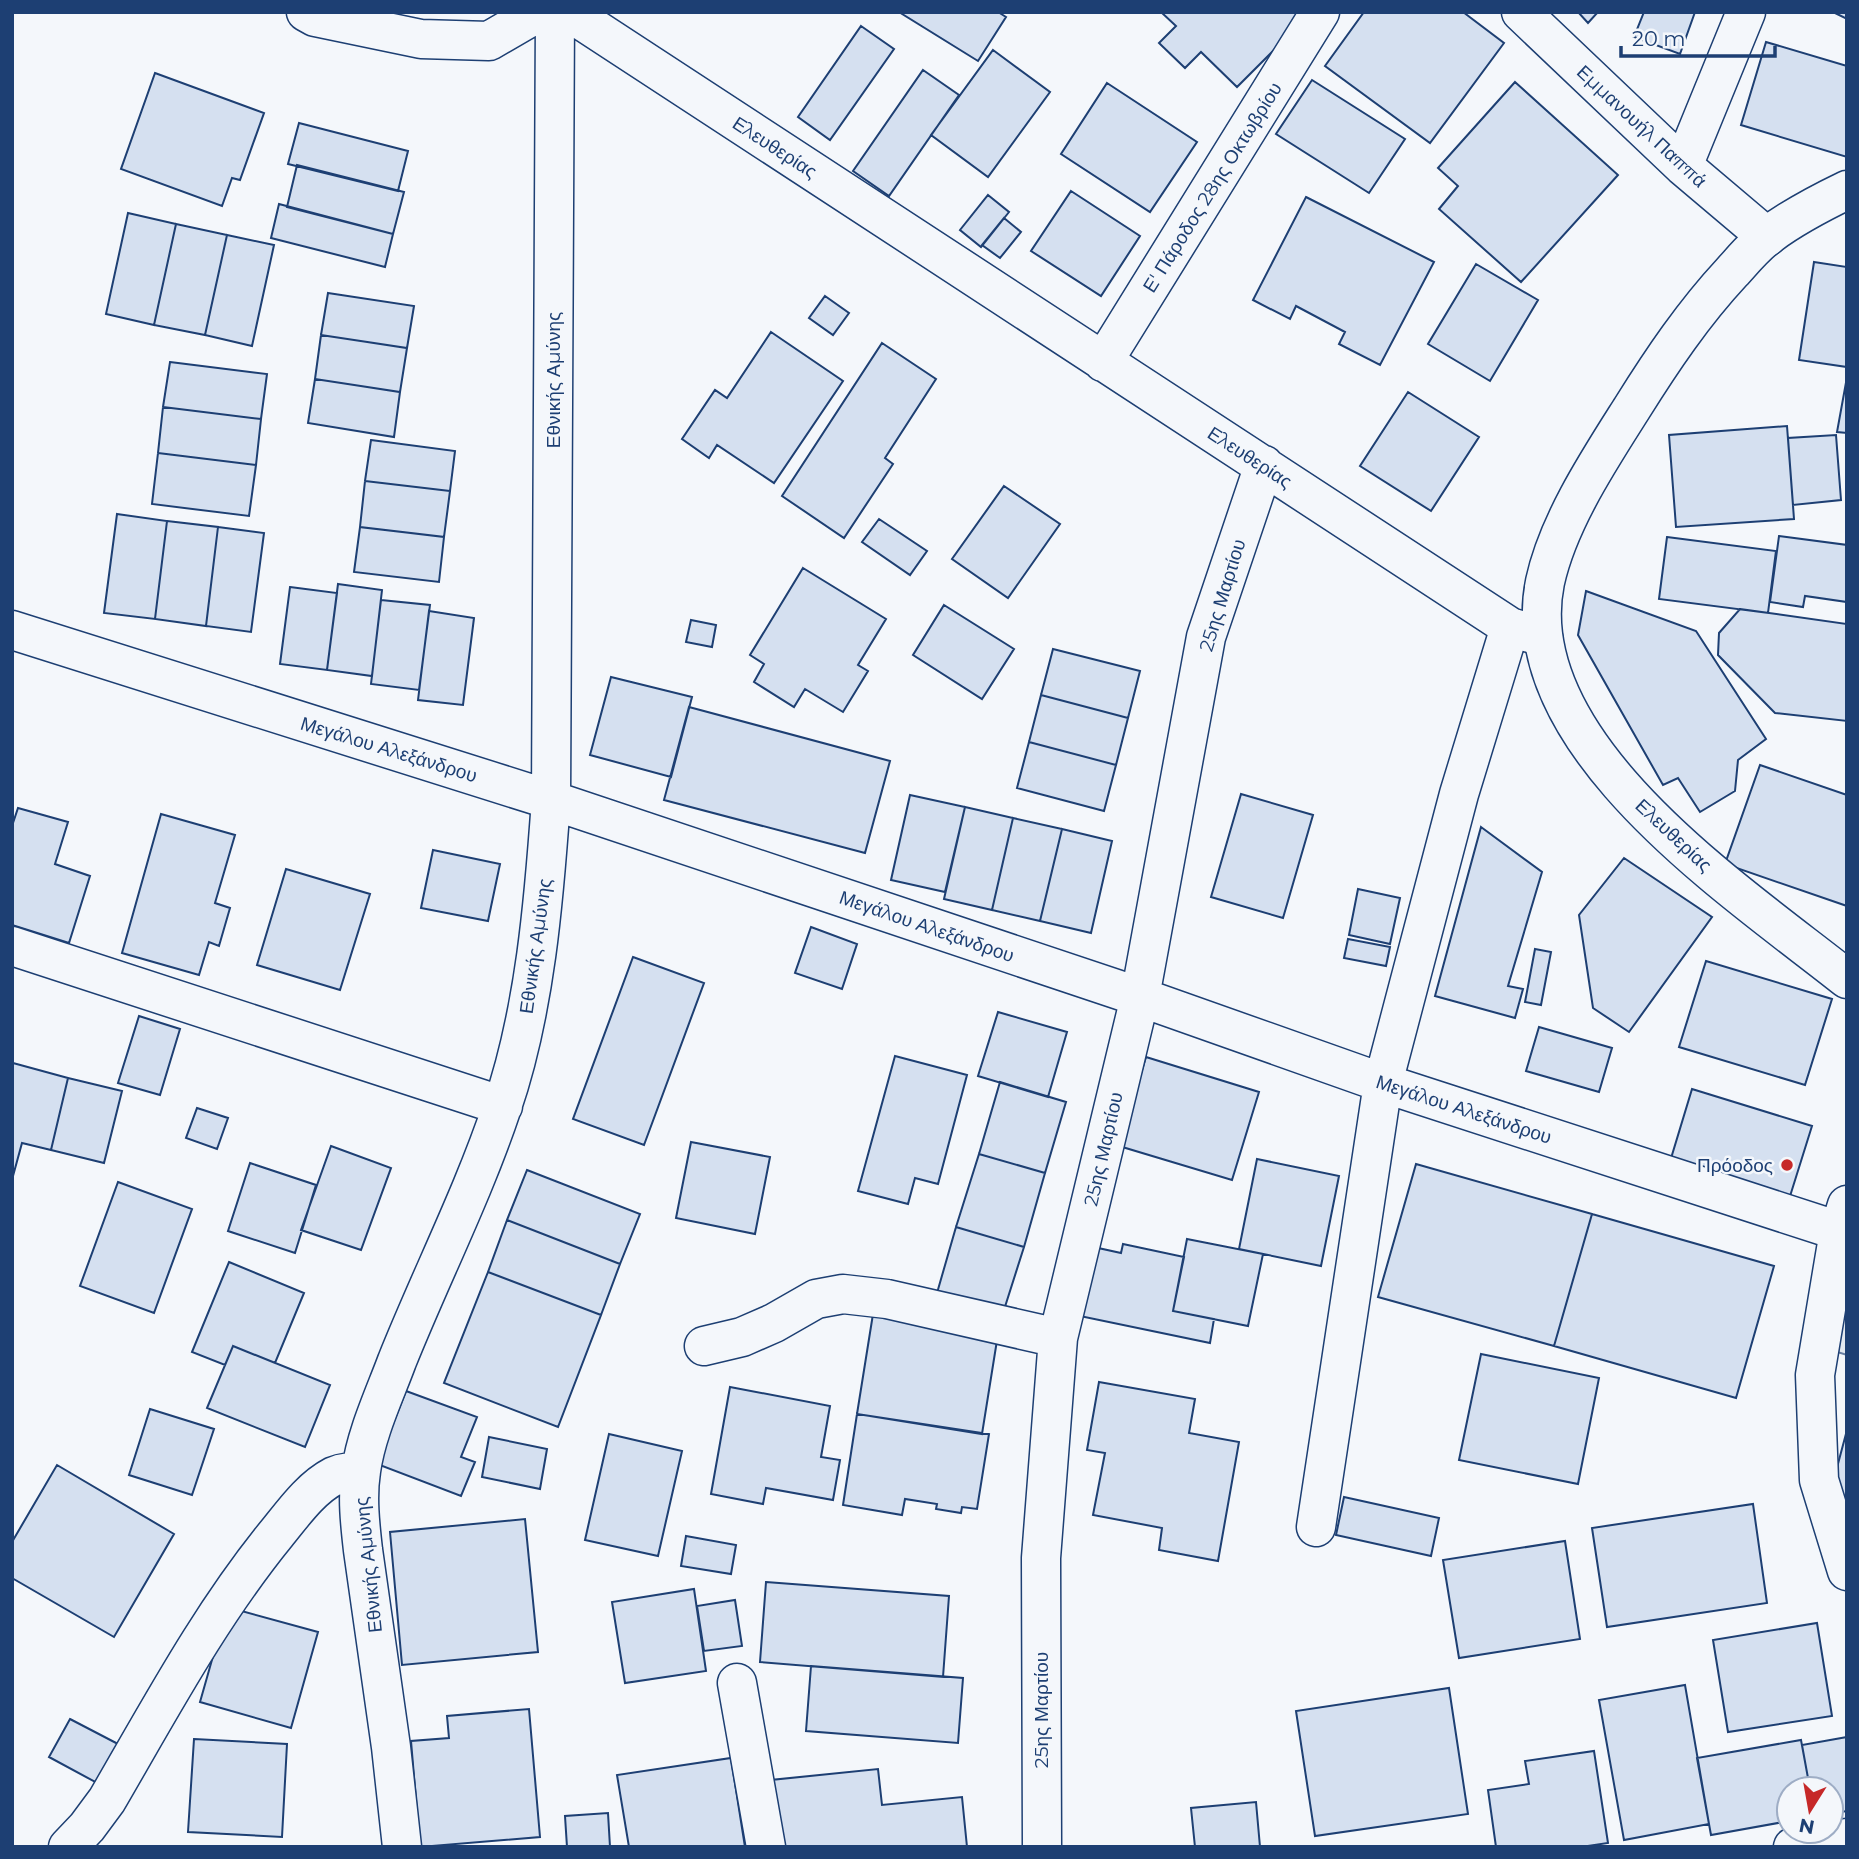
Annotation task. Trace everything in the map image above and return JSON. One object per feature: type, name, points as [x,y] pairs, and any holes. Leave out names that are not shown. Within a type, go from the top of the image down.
[{"type":"street","points":[[306,12],[315,17],[421,39],[489,41],[539,12]]},
{"type":"street","name":"Εθνικής Αμύνης","points":[[402,1847],[391,1747],[363,1550],[360,1518],[361,1472],[369,1438],[401,1352],[481,1165],[503,1105],[520,1045],[543,905],[551,800],[555,12]]},
{"type":"street","name":"Ελευθερίας","points":[[569,12],[1103,362],[1526,632],[1549,666],[1566,709],[1585,739],[1639,806],[1686,850],[1847,979]]},
{"type":"street","name":"Ε' Πάροδος 28ης Οκτωβρίου","points":[[1103,362],[1320,12]]},
{"type":"street","name":"Εμμανουήλ Παππά","points":[[1521,12],[1683,166],[1767,237]]},
{"type":"street","points":[[1683,166],[1746,12]]},
{"type":"street","points":[[1316,1527],[1384,1083],[1459,794],[1526,632],[1541,614],[1551,559],[1561,533],[1603,453],[1669,348],[1709,297],[1767,237],[1847,190]]},
{"type":"street","name":"25ης Μαρτίου","points":[[1042,1847],[1041,1558],[1058,1338],[1140,997],[1206,637],[1264,466]]},
{"type":"street","name":"Μεγάλου Αλεξάνδρου","points":[[12,630],[551,800],[1140,997],[1384,1083],[1843,1218]]},
{"type":"street","points":[[12,946],[503,1105]]},
{"type":"street","points":[[1843,1218],[1831,1379],[1819,1480],[1847,1571]]},
{"type":"street","points":[[704,1346],[742,1338],[816,1299],[843,1294],[887,1299],[1058,1338]]},
{"type":"street","points":[[68,1847],[107,1800],[211,1623],[269,1543],[316,1489],[337,1475],[361,1472]]},
{"type":"street","points":[[737,1683],[766,1847]]},
{"type":"street","points":[[1793,1847],[1847,1838]]},
{"type":"shaded area","points":[[1847,1286],[1847,1355],[1834,1351]]},
{"type":"building","points":[[899,12],[998,12],[1006,17],[978,61]]},
{"type":"building","points":[[1161,12],[1302,12],[1307,17],[1237,87],[1201,52],[1185,68],[1159,43],[1176,26]]},
{"type":"building","points":[[1364,12],[1463,12],[1504,43],[1430,143],[1325,66]]},
{"type":"building","points":[[1578,12],[1598,12],[1588,23]]},
{"type":"building","points":[[1644,12],[1695,12],[1680,54],[1634,37]]},
{"type":"building","points":[[1833,12],[1847,12],[1847,19]]},
{"type":"building","points":[[861,26],[894,49],[830,140],[798,117]]},
{"type":"building","points":[[1766,42],[1847,66],[1847,157],[1741,125]]},
{"type":"building","points":[[993,50],[1050,92],[988,177],[931,135]]},
{"type":"building","points":[[923,70],[959,95],[889,196],[853,171]]},
{"type":"building","points":[[155,73],[264,113],[240,180],[232,178],[222,206],[121,169]]},
{"type":"building","points":[[1312,80],[1405,139],[1369,193],[1276,134]]},
{"type":"building","points":[[1515,82],[1618,175],[1521,282],[1439,209],[1458,186],[1438,168]]},
{"type":"building","points":[[1107,83],[1197,142],[1150,212],[1061,154]]},
{"type":"building","points":[[299,123],[408,151],[398,191],[288,164]]},
{"type":"building","points":[[297,165],[404,192],[393,234],[287,207]]},
{"type":"building","points":[[1071,191],[1140,236],[1101,296],[1031,251]]},
{"type":"building","points":[[988,195],[1009,212],[981,247],[960,230]]},
{"type":"building","points":[[1306,197],[1434,262],[1380,365],[1339,344],[1345,332],[1296,306],[1290,319],[1253,300]]},
{"type":"building","points":[[279,204],[393,234],[385,267],[271,238]]},
{"type":"building","points":[[128,213],[176,224],[154,325],[106,314]]},
{"type":"building","points":[[1004,218],[1021,232],[1000,258],[982,245]]},
{"type":"building","points":[[176,224],[227,235],[205,335],[154,325]]},
{"type":"building","points":[[227,235],[274,245],[252,346],[205,335]]},
{"type":"building","points":[[1814,262],[1847,267],[1847,367],[1799,360]]},
{"type":"building","points":[[1476,264],[1538,300],[1490,381],[1428,344]]},
{"type":"building","points":[[328,293],[414,306],[407,348],[321,335]]},
{"type":"building","points":[[825,296],[849,313],[833,335],[809,318]]},
{"type":"building","points":[[771,332],[843,381],[774,483],[717,445],[709,458],[682,439],[715,390],[727,398]]},
{"type":"building","points":[[321,335],[407,348],[400,392],[315,379]]},
{"type":"building","points":[[882,343],[936,379],[885,458],[893,464],[844,538],[782,496]]},
{"type":"building","points":[[170,362],[267,374],[261,419],[163,407]]},
{"type":"building","points":[[1847,377],[1847,433],[1837,432]]},
{"type":"building","points":[[315,379],[400,392],[394,437],[308,423]]},
{"type":"building","points":[[1408,392],[1479,437],[1431,511],[1360,466]]},
{"type":"building","points":[[163,407],[261,419],[256,465],[158,453]]},
{"type":"building","points":[[1787,426],[1794,519],[1676,527],[1669,435]]},
{"type":"building","points":[[1836,435],[1841,500],[1793,505],[1788,438]]},
{"type":"building","points":[[371,440],[455,451],[450,491],[365,481]]},
{"type":"building","points":[[158,453],[256,465],[249,516],[152,504]]},
{"type":"building","points":[[365,481],[450,491],[444,537],[360,527]]},
{"type":"building","points":[[1004,486],[1060,524],[1008,598],[952,559]]},
{"type":"building","points":[[117,514],[167,521],[155,619],[104,613]]},
{"type":"building","points":[[879,519],[927,551],[910,575],[862,542]]},
{"type":"building","points":[[167,521],[218,527],[206,626],[155,619]]},
{"type":"building","points":[[218,527],[264,533],[251,632],[206,626]]},
{"type":"building","points":[[360,527],[444,537],[439,582],[354,572]]},
{"type":"building","points":[[1779,536],[1847,545],[1847,602],[1805,596],[1803,607],[1770,602]]},
{"type":"building","points":[[1667,537],[1776,551],[1768,613],[1659,599]]},
{"type":"building","points":[[803,568],[886,619],[858,665],[868,671],[843,712],[805,689],[794,707],[754,682],[764,664],[750,655]]},
{"type":"building","points":[[338,584],[382,590],[372,676],[327,670]]},
{"type":"building","points":[[290,587],[337,593],[327,670],[280,664]]},
{"type":"building","points":[[1586,591],[1696,631],[1766,739],[1738,760],[1735,791],[1700,812],[1678,778],[1663,785],[1578,635]]},
{"type":"building","points":[[381,600],[430,605],[419,690],[371,684]]},
{"type":"building","points":[[944,605],[1014,649],[982,699],[913,655]]},
{"type":"building","points":[[1740,609],[1847,624],[1847,721],[1775,713],[1718,655],[1719,633]]},
{"type":"building","points":[[429,611],[474,618],[463,705],[418,700]]},
{"type":"building","points":[[691,620],[716,625],[712,647],[686,642]]},
{"type":"building","points":[[1053,649],[1140,671],[1128,718],[1041,695]]},
{"type":"building","points":[[611,677],[692,697],[671,777],[590,755]]},
{"type":"building","points":[[1041,695],[1128,718],[1116,765],[1029,742]]},
{"type":"building","points":[[689,707],[890,761],[865,853],[664,800]]},
{"type":"building","points":[[1029,742],[1116,765],[1104,811],[1017,788]]},
{"type":"building","points":[[1760,765],[1847,795],[1847,906],[1725,864]]},
{"type":"building","points":[[1241,794],[1313,815],[1283,918],[1211,897]]},
{"type":"building","points":[[910,795],[965,807],[945,892],[891,880]]},
{"type":"building","points":[[965,807],[1013,818],[992,910],[944,899]]},
{"type":"building","points":[[18,808],[68,822],[55,864],[90,876],[69,943],[12,925],[12,826]]},
{"type":"building","points":[[161,814],[235,835],[215,903],[230,908],[219,946],[209,942],[199,975],[122,953]]},
{"type":"building","points":[[1013,818],[1062,829],[1040,921],[992,910]]},
{"type":"building","points":[[1481,827],[1542,872],[1508,986],[1523,989],[1515,1018],[1435,996]]},
{"type":"building","points":[[1062,829],[1112,841],[1091,933],[1040,921]]},
{"type":"building","points":[[433,850],[500,864],[488,921],[421,908]]},
{"type":"building","points":[[1624,858],[1712,917],[1629,1032],[1593,1008],[1579,915]]},
{"type":"building","points":[[286,869],[370,894],[340,990],[257,965]]},
{"type":"building","points":[[1358,889],[1400,898],[1390,944],[1349,935]]},
{"type":"building","points":[[811,927],[857,944],[842,989],[795,973]]},
{"type":"building","points":[[1348,939],[1390,947],[1386,966],[1344,958]]},
{"type":"building","points":[[1535,949],[1551,952],[1541,1005],[1525,1002]]},
{"type":"building","points":[[633,957],[704,983],[644,1145],[573,1119]]},
{"type":"building","points":[[1706,961],[1832,999],[1805,1085],[1679,1047]]},
{"type":"building","points":[[998,1012],[1067,1032],[1048,1097],[978,1076]]},
{"type":"building","points":[[139,1016],[180,1029],[160,1095],[118,1083]]},
{"type":"building","points":[[1539,1027],[1612,1048],[1599,1092],[1526,1071]]},
{"type":"building","points":[[895,1056],[967,1075],[938,1184],[915,1178],[908,1204],[858,1191]]},
{"type":"building","points":[[1146,1057],[1259,1092],[1232,1180],[1119,1146]]},
{"type":"building","points":[[13,1063],[68,1078],[51,1150],[22,1143],[13,1176]]},
{"type":"building","points":[[68,1078],[122,1091],[104,1163],[51,1150]]},
{"type":"building","points":[[1000,1082],[1066,1102],[1045,1173],[979,1154]]},
{"type":"building","points":[[1692,1089],[1812,1126],[1786,1209],[1669,1165]]},
{"type":"building","points":[[197,1108],[228,1118],[217,1149],[186,1138]]},
{"type":"building","points":[[691,1142],[770,1157],[755,1234],[676,1218]]},
{"type":"building","points":[[331,1146],[391,1168],[361,1250],[301,1230]]},
{"type":"building","points":[[979,1154],[1045,1173],[1024,1247],[956,1227]]},
{"type":"building","points":[[1257,1159],[1339,1176],[1321,1266],[1239,1249]]},
{"type":"building","points":[[250,1163],[316,1185],[295,1253],[228,1231]]},
{"type":"building","points":[[1416,1164],[1592,1214],[1554,1346],[1378,1297]]},
{"type":"building","points":[[527,1170],[640,1214],[620,1264],[507,1220]]},
{"type":"building","points":[[118,1182],[192,1209],[154,1313],[80,1286]]},
{"type":"building","points":[[1592,1214],[1774,1266],[1736,1398],[1554,1346]]},
{"type":"building","points":[[507,1220],[620,1264],[601,1315],[488,1272]]},
{"type":"building","points":[[956,1227],[1024,1247],[1003,1313],[937,1293]]},
{"type":"building","points":[[1187,1239],[1263,1254],[1248,1326],[1173,1311]]},
{"type":"building","points":[[1123,1244],[1184,1257],[1173,1311],[1214,1319],[1210,1343],[1075,1315],[1089,1246],[1121,1253]]},
{"type":"building","points":[[229,1262],[304,1293],[275,1363],[233,1346],[225,1365],[192,1352]]},
{"type":"building","points":[[488,1272],[601,1315],[558,1427],[444,1383]]},
{"type":"building","points":[[873,1314],[998,1334],[982,1434],[857,1414]]},
{"type":"building","points":[[233,1346],[330,1385],[305,1447],[207,1408]]},
{"type":"building","points":[[1481,1354],[1599,1378],[1578,1484],[1459,1460]]},
{"type":"building","points":[[1099,1382],[1195,1399],[1189,1433],[1239,1442],[1218,1561],[1159,1550],[1162,1528],[1093,1515],[1105,1453],[1087,1450]]},
{"type":"building","points":[[730,1387],[830,1406],[821,1457],[840,1460],[833,1500],[766,1488],[763,1504],[711,1494]]},
{"type":"building","points":[[406,1391],[477,1417],[461,1457],[475,1462],[461,1496],[377,1464]]},
{"type":"building","points":[[150,1409],[214,1429],[192,1495],[129,1475]]},
{"type":"building","points":[[857,1414],[989,1434],[977,1509],[962,1507],[961,1513],[936,1509],[937,1504],[905,1499],[902,1515],[843,1505]]},
{"type":"building","points":[[1847,1430],[1847,1503],[1839,1501],[1835,1475]]},
{"type":"building","points":[[609,1434],[682,1451],[658,1556],[585,1540]]},
{"type":"building","points":[[489,1437],[547,1449],[540,1489],[482,1477]]},
{"type":"building","points":[[57,1465],[174,1534],[114,1637],[12,1578],[12,1542]]},
{"type":"building","points":[[1344,1497],[1439,1518],[1431,1556],[1336,1535]]},
{"type":"building","points":[[1753,1504],[1767,1603],[1607,1627],[1592,1528]]},
{"type":"building","points":[[525,1519],[538,1652],[402,1665],[390,1532]]},
{"type":"building","points":[[686,1536],[736,1545],[731,1574],[681,1566]]},
{"type":"building","points":[[1565,1541],[1580,1639],[1459,1658],[1443,1560]]},
{"type":"building","points":[[766,1582],[949,1596],[943,1677],[760,1662]]},
{"type":"building","points":[[694,1589],[706,1671],[625,1683],[612,1602]]},
{"type":"building","points":[[735,1600],[742,1646],[704,1651],[697,1606]]},
{"type":"building","points":[[227,1607],[318,1632],[291,1728],[200,1702]]},
{"type":"building","points":[[1817,1623],[1832,1716],[1728,1732],[1713,1640]]},
{"type":"building","points":[[811,1666],[963,1678],[958,1743],[806,1731]]},
{"type":"building","points":[[1685,1685],[1709,1824],[1624,1840],[1599,1700]]},
{"type":"building","points":[[1449,1688],[1468,1814],[1315,1836],[1296,1711]]},
{"type":"building","points":[[529,1709],[540,1837],[420,1847],[411,1741],[449,1738],[447,1716]]},
{"type":"building","points":[[70,1719],[120,1745],[99,1784],[49,1757]]},
{"type":"building","points":[[1847,1737],[1847,1811],[1845,1775],[1807,1775],[1802,1745]]},
{"type":"building","points":[[194,1739],[287,1744],[282,1837],[188,1832]]},
{"type":"building","points":[[1801,1740],[1807,1775],[1775,1775],[1775,1824],[1711,1835],[1697,1758]]},
{"type":"building","points":[[1594,1751],[1608,1843],[1581,1847],[1496,1847],[1488,1790],[1529,1784],[1525,1761]]},
{"type":"building","points":[[731,1758],[745,1847],[629,1847],[617,1775]]},
{"type":"building","points":[[878,1769],[882,1805],[962,1797],[967,1847],[778,1847],[771,1780]]},
{"type":"building","points":[[1256,1802],[1260,1847],[1195,1847],[1191,1808]]},
{"type":"building","points":[[608,1813],[610,1847],[567,1847],[565,1816]]},
{"type":"place","name":"Πρόοδος","points":[[1787,1165]]}]
